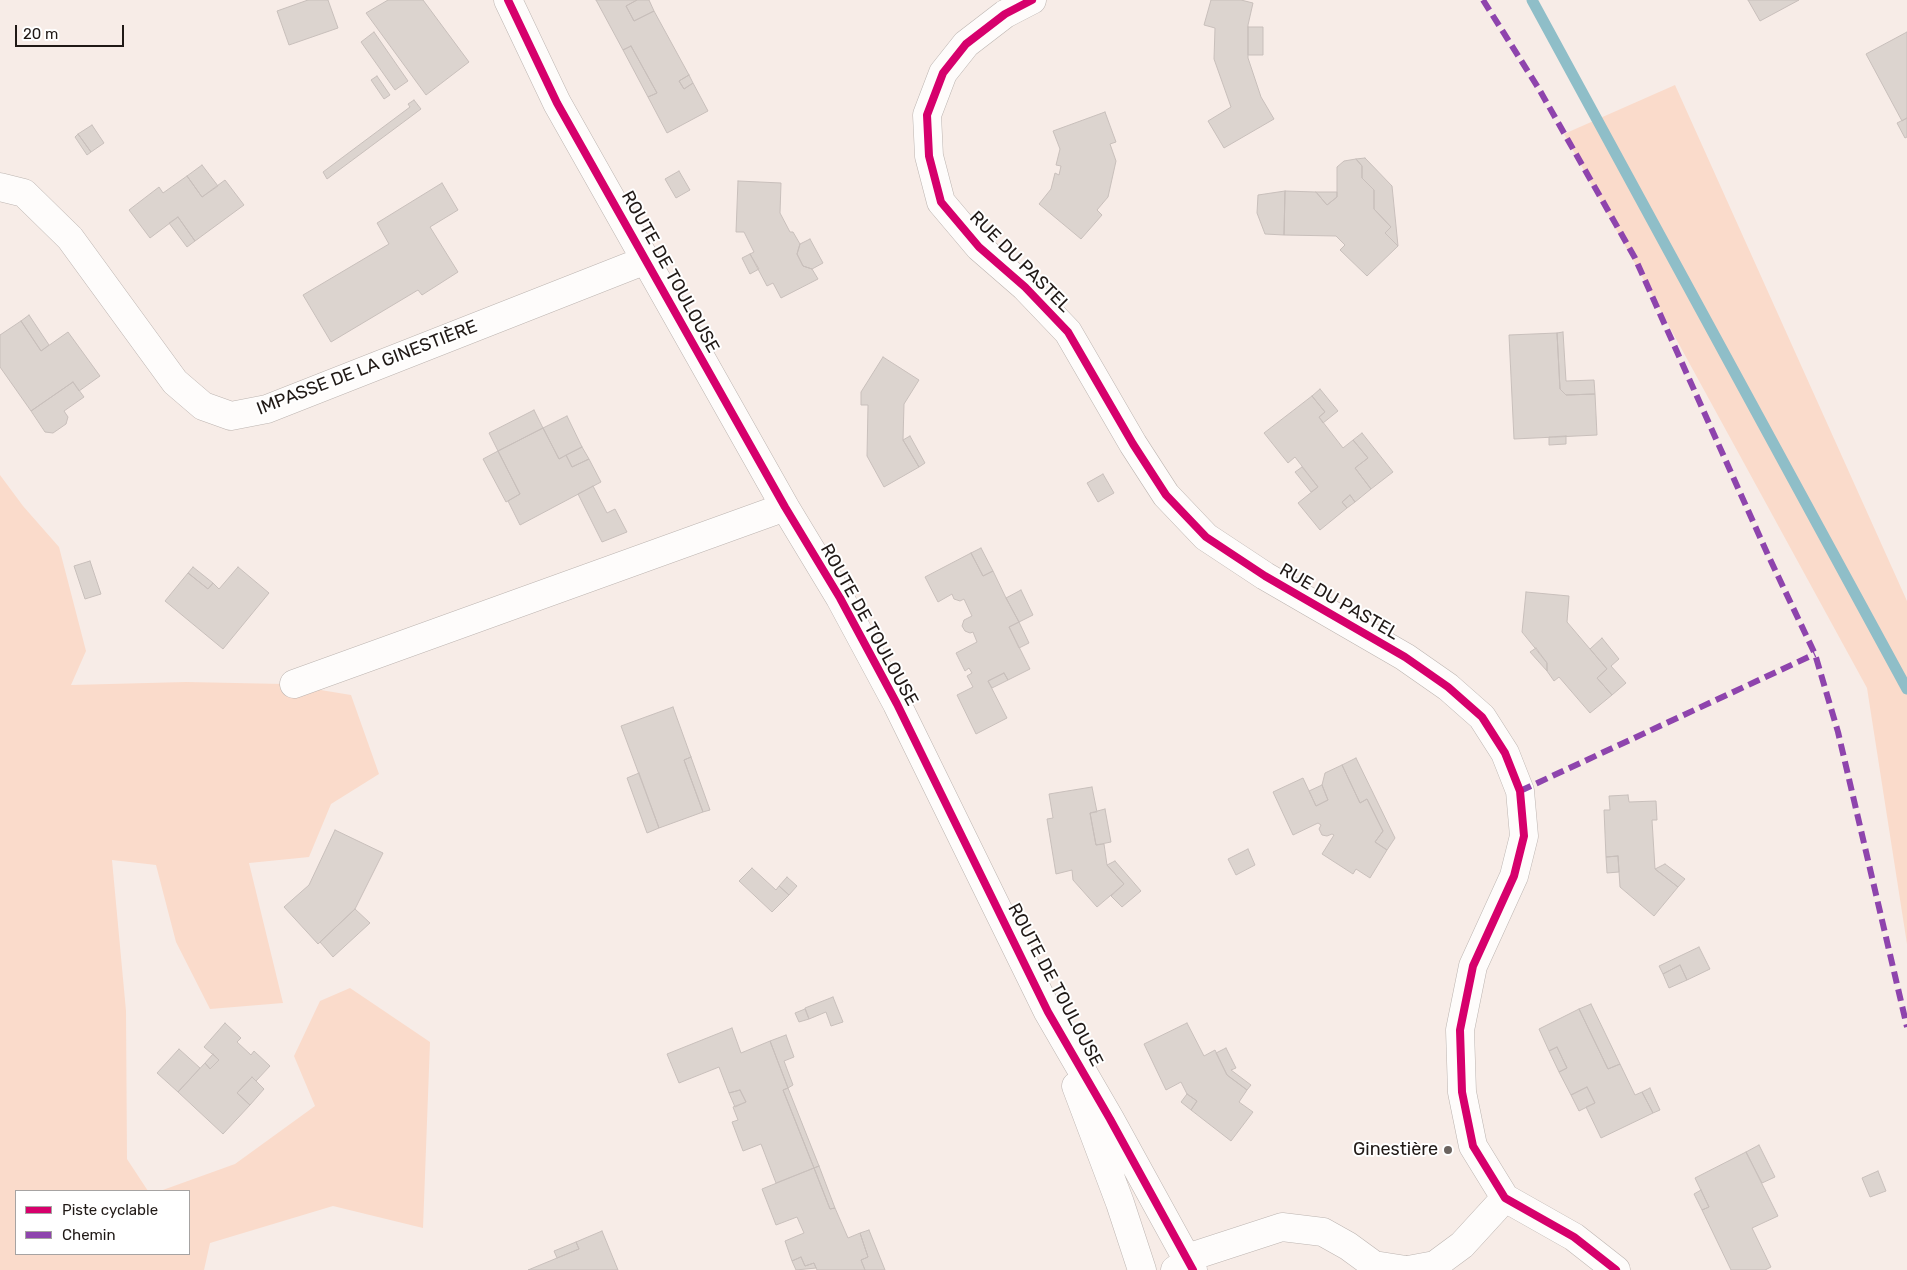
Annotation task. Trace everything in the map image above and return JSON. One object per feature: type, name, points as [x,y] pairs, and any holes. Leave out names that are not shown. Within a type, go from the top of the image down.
[{"type":"street","name":"ROUTE DE TOULOUSE","points":[[508,0],[557,104],[785,506],[840,598],[897,704],[1048,1012],[1110,1118],[1185,1267]]},
{"type":"street","name":"RUE DU PASTEL","points":[[1032,0],[1005,14],[966,44],[943,73],[927,115],[929,156],[941,202],[979,247],[1025,286],[1068,332],[1133,444],[1166,495],[1206,537],[1265,576],[1405,658],[1448,687],[1482,717],[1505,753],[1520,791],[1524,836],[1514,876],[1473,966],[1460,1030],[1462,1092],[1473,1146],[1505,1198],[1574,1237],[1616,1270]]},
{"type":"street","name":"IMPASSE DE LA GINESTIÈRE","points":[[0,187],[24,194],[70,238],[175,382],[202,406],[231,416],[267,409],[646,260]]},
{"type":"street","points":[[294,684],[785,506]]},
{"type":"street","name":"ROUTE DE TOULOUSE","points":[[1048,1012],[1120,1203],[1142,1270]]},
{"type":"street","points":[[1185,1267],[1196,1255],[1282,1227],[1323,1232],[1348,1246],[1374,1265],[1407,1270],[1435,1265],[1462,1245],[1505,1198]]},
{"type":"shaded area","points":[[1675,85],[1907,601],[1907,944],[1867,688],[1564,134]]},
{"type":"shaded area","points":[[0,475],[23,506],[59,547],[86,651],[71,685],[186,682],[284,684],[351,695],[379,774],[331,804],[309,857],[249,863],[283,1003],[210,1009],[176,942],[156,865],[112,860],[126,1011],[127,1159],[147,1190],[15,1190],[15,1255],[190,1255],[190,1190],[163,1190],[235,1164],[315,1106],[294,1056],[320,1001],[350,988],[430,1042],[423,1228],[333,1206],[210,1243],[204,1270],[0,1270]]},
{"type":"building","points":[[308,0],[328,0],[338,28],[289,45],[277,11]]},
{"type":"building","points":[[388,0],[423,0],[469,62],[426,95],[366,13]]},
{"type":"building","points":[[596,0],[637,0],[626,6],[634,21],[654,11],[689,75],[679,81],[684,89],[693,83],[708,111],[667,133],[648,97],[657,93],[631,46],[623,50]]},
{"type":"building","points":[[637,0],[649,0],[654,11],[634,21],[626,6]]},
{"type":"building","points":[[1211,0],[1241,0],[1253,3],[1248,25],[1248,58],[1261,97],[1274,119],[1224,148],[1208,121],[1231,107],[1214,59],[1215,28],[1204,25]]},
{"type":"building","points":[[1748,0],[1799,0],[1760,21]]},
{"type":"building","points":[[1248,27],[1263,27],[1263,55],[1248,55]]},
{"type":"building","points":[[374,32],[408,81],[395,90],[361,42]]},
{"type":"building","points":[[1907,32],[1907,118],[1902,121],[1866,54]]},
{"type":"building","points":[[631,46],[657,93],[648,97],[623,50]]},
{"type":"building","points":[[689,75],[693,83],[684,89],[679,81]]},
{"type":"building","points":[[377,76],[390,95],[384,99],[371,80]]},
{"type":"building","points":[[414,100],[421,109],[327,179],[323,172],[410,107],[408,104]]},
{"type":"building","points":[[1105,112],[1116,142],[1110,144],[1116,161],[1108,197],[1097,210],[1102,215],[1081,239],[1039,204],[1051,189],[1055,173],[1059,175],[1061,166],[1056,165],[1060,149],[1053,131]]},
{"type":"building","points":[[1907,118],[1907,137],[1905,138],[1897,123]]},
{"type":"building","points":[[92,125],[104,143],[91,152],[78,134]]},
{"type":"building","points":[[78,134],[91,152],[87,155],[75,137]]},
{"type":"building","points":[[1365,158],[1392,186],[1398,246],[1385,233],[1391,227],[1374,209],[1374,190],[1362,178],[1362,166],[1356,159]]},
{"type":"building","points":[[1356,159],[1362,166],[1362,178],[1374,190],[1374,209],[1391,227],[1385,233],[1398,246],[1367,276],[1340,250],[1345,245],[1336,236],[1284,235],[1285,191],[1316,192],[1327,205],[1337,197],[1337,167],[1344,161]]},
{"type":"building","points":[[202,165],[218,186],[202,197],[187,176]]},
{"type":"building","points":[[679,171],[690,190],[676,198],[665,179]]},
{"type":"building","points":[[187,176],[202,197],[225,180],[244,205],[195,241],[178,217],[150,238],[129,210],[159,187],[163,193]]},
{"type":"building","points":[[738,181],[781,183],[780,213],[790,232],[793,232],[800,244],[797,254],[803,266],[812,269],[818,279],[781,298],[773,283],[767,286],[750,254],[754,252],[744,232],[736,232]]},
{"type":"building","points":[[442,183],[458,210],[430,227],[458,272],[422,295],[418,290],[331,342],[303,295],[389,244],[377,223]]},
{"type":"building","points":[[1285,191],[1284,235],[1265,234],[1257,213],[1258,195]]},
{"type":"building","points":[[1316,192],[1337,192],[1337,197],[1327,205]]},
{"type":"building","points":[[178,217],[195,241],[187,247],[169,223]]},
{"type":"building","points":[[810,239],[823,263],[812,269],[803,266],[797,254],[800,244]]},
{"type":"building","points":[[750,254],[759,269],[750,274],[742,258]]},
{"type":"building","points":[[29,315],[49,345],[41,351],[21,321]]},
{"type":"building","points":[[21,321],[41,351],[68,332],[100,376],[79,391],[73,382],[31,411],[0,367],[0,335]]},
{"type":"building","points":[[1563,332],[1566,381],[1594,380],[1595,394],[1566,395],[1560,389],[1557,333]]},
{"type":"building","points":[[1557,333],[1560,389],[1566,395],[1595,394],[1597,435],[1514,439],[1509,335]]},
{"type":"building","points":[[883,357],[919,380],[904,404],[903,440],[919,467],[884,487],[867,456],[868,405],[861,405],[861,392]]},
{"type":"building","points":[[73,382],[84,397],[64,411],[68,417],[66,424],[53,433],[45,432],[31,411]]},
{"type":"building","points":[[1320,389],[1338,411],[1323,423],[1319,417],[1325,412],[1312,396]]},
{"type":"building","points":[[1312,396],[1325,412],[1319,417],[1343,448],[1353,440],[1368,458],[1355,468],[1371,489],[1355,502],[1350,495],[1342,502],[1347,508],[1320,530],[1298,503],[1318,487],[1295,457],[1288,463],[1264,433]]},
{"type":"building","points":[[534,410],[543,428],[498,451],[489,433]]},
{"type":"building","points":[[567,416],[582,447],[559,459],[543,428]]},
{"type":"building","points":[[543,428],[559,459],[566,455],[572,467],[589,459],[601,482],[520,525],[508,501],[520,494],[498,451]]},
{"type":"building","points":[[1362,433],[1393,472],[1371,489],[1355,468],[1368,458],[1353,440]]},
{"type":"building","points":[[910,436],[925,463],[919,467],[903,440]]},
{"type":"building","points":[[1566,436],[1566,444],[1549,445],[1549,437]]},
{"type":"building","points":[[582,447],[589,459],[572,467],[566,455]]},
{"type":"building","points":[[498,451],[520,494],[506,502],[483,459]]},
{"type":"building","points":[[1302,467],[1318,487],[1311,492],[1295,472]]},
{"type":"building","points":[[1103,474],[1114,493],[1098,502],[1087,483]]},
{"type":"building","points":[[593,486],[607,513],[615,509],[627,532],[602,542],[578,494]]},
{"type":"building","points":[[1350,495],[1355,502],[1347,508],[1342,502]]},
{"type":"building","points":[[981,548],[993,571],[983,576],[971,553]]},
{"type":"building","points":[[971,553],[983,576],[993,571],[1019,622],[1009,627],[1030,669],[1008,680],[1004,673],[988,681],[1007,718],[976,734],[957,695],[973,687],[967,676],[972,673],[969,668],[965,671],[956,653],[977,642],[973,632],[965,631],[962,626],[964,620],[972,616],[964,599],[960,601],[954,599],[952,594],[938,602],[925,577]]},
{"type":"building","points":[[90,561],[101,594],[85,599],[74,566]]},
{"type":"building","points":[[193,567],[213,583],[208,589],[188,573]]},
{"type":"building","points":[[238,567],[269,593],[223,649],[165,601],[188,573],[208,589],[213,583],[219,589]]},
{"type":"building","points":[[1021,590],[1033,615],[1019,622],[1006,598]]},
{"type":"building","points":[[1526,592],[1569,596],[1567,622],[1607,669],[1597,678],[1612,695],[1590,713],[1559,677],[1554,681],[1547,671],[1547,663],[1522,632]]},
{"type":"building","points":[[1019,622],[1029,643],[1019,648],[1009,627]]},
{"type":"building","points":[[1602,638],[1619,659],[1611,666],[1626,683],[1612,695],[1597,678],[1607,669],[1590,649]]},
{"type":"building","points":[[1536,648],[1547,663],[1547,671],[1530,652]]},
{"type":"building","points":[[1004,673],[1008,680],[992,688],[988,681]]},
{"type":"building","points":[[673,707],[691,757],[684,760],[703,812],[659,828],[621,726]]},
{"type":"building","points":[[691,757],[710,810],[703,812],[684,760]]},
{"type":"building","points":[[1356,758],[1395,838],[1387,850],[1375,842],[1383,831],[1367,799],[1360,803],[1342,765]]},
{"type":"building","points":[[1342,765],[1360,803],[1367,799],[1383,831],[1375,842],[1387,850],[1370,878],[1356,869],[1353,874],[1322,854],[1334,835],[1322,835],[1319,829],[1321,825],[1318,823],[1293,835],[1273,792],[1303,778],[1316,806],[1328,800],[1322,785],[1325,773]]},
{"type":"building","points":[[639,773],[659,828],[647,833],[627,778]]},
{"type":"building","points":[[1322,785],[1328,800],[1316,806],[1309,791]]},
{"type":"building","points":[[1092,787],[1097,812],[1090,813],[1096,845],[1104,844],[1107,865],[1124,884],[1097,907],[1073,880],[1072,870],[1056,874],[1047,819],[1053,818],[1049,794]]},
{"type":"building","points":[[1628,795],[1629,802],[1656,801],[1657,820],[1652,820],[1655,869],[1678,887],[1654,916],[1620,887],[1618,856],[1606,857],[1604,810],[1610,810],[1609,796]]},
{"type":"building","points":[[1105,809],[1111,842],[1096,845],[1090,813]]},
{"type":"building","points":[[335,830],[383,853],[355,909],[318,944],[284,907],[309,885]]},
{"type":"building","points":[[1248,849],[1255,865],[1236,875],[1228,859]]},
{"type":"building","points":[[1618,856],[1619,872],[1607,873],[1606,857]]},
{"type":"building","points":[[1115,861],[1141,891],[1122,907],[1111,896],[1124,884],[1107,865]]},
{"type":"building","points":[[1665,864],[1685,879],[1678,887],[1655,869]]},
{"type":"building","points":[[752,868],[776,890],[779,886],[789,895],[772,912],[739,881]]},
{"type":"building","points":[[787,877],[797,886],[789,895],[779,886]]},
{"type":"building","points":[[355,909],[370,923],[333,957],[320,942]]},
{"type":"building","points":[[1699,947],[1710,969],[1687,980],[1680,965],[1663,974],[1659,966]]},
{"type":"building","points":[[1680,965],[1687,980],[1669,988],[1663,974]]},
{"type":"building","points":[[833,997],[843,1022],[831,1026],[826,1012],[809,1019],[805,1008]]},
{"type":"building","points":[[1591,1004],[1620,1064],[1608,1069],[1579,1009]]},
{"type":"building","points":[[805,1009],[809,1019],[799,1022],[795,1013]]},
{"type":"building","points":[[1579,1009],[1608,1069],[1620,1064],[1635,1095],[1642,1092],[1653,1113],[1601,1138],[1586,1107],[1595,1103],[1587,1087],[1571,1095],[1559,1072],[1567,1068],[1557,1047],[1549,1051],[1539,1029]]},
{"type":"building","points":[[225,1023],[241,1038],[237,1042],[251,1055],[254,1051],[270,1066],[256,1081],[252,1077],[237,1093],[250,1105],[223,1134],[178,1092],[205,1063],[210,1069],[219,1060],[204,1047]]},
{"type":"building","points":[[1187,1023],[1204,1056],[1215,1050],[1227,1075],[1247,1090],[1239,1102],[1253,1112],[1231,1141],[1191,1110],[1197,1101],[1187,1094],[1181,1082],[1166,1090],[1144,1044]]},
{"type":"building","points":[[732,1028],[741,1053],[770,1041],[788,1088],[783,1090],[814,1168],[776,1183],[761,1144],[743,1151],[732,1122],[738,1120],[733,1107],[746,1102],[740,1090],[729,1093],[719,1067],[679,1083],[667,1054]]},
{"type":"building","points":[[786,1035],[794,1057],[784,1061],[793,1085],[788,1088],[770,1041]]},
{"type":"building","points":[[1557,1047],[1567,1068],[1559,1072],[1549,1051]]},
{"type":"building","points":[[1226,1048],[1236,1068],[1231,1070],[1251,1085],[1247,1090],[1227,1075],[1216,1053]]},
{"type":"building","points":[[179,1049],[200,1068],[178,1092],[157,1073]]},
{"type":"building","points":[[213,1054],[219,1060],[210,1069],[205,1063]]},
{"type":"building","points":[[252,1077],[264,1089],[250,1105],[237,1093]]},
{"type":"building","points":[[1587,1087],[1595,1103],[1579,1111],[1571,1095]]},
{"type":"building","points":[[788,1088],[819,1166],[814,1168],[783,1090]]},
{"type":"building","points":[[1650,1088],[1660,1110],[1653,1113],[1642,1092]]},
{"type":"building","points":[[740,1090],[746,1102],[735,1107],[729,1093]]},
{"type":"building","points":[[1187,1094],[1197,1101],[1191,1110],[1181,1102]]},
{"type":"building","points":[[1759,1145],[1775,1177],[1762,1183],[1746,1152]]},
{"type":"building","points":[[1746,1152],[1778,1216],[1752,1228],[1771,1267],[1765,1270],[1731,1270],[1702,1210],[1709,1207],[1695,1178]]},
{"type":"building","points":[[819,1166],[835,1208],[830,1209],[814,1168]]},
{"type":"building","points":[[814,1168],[830,1209],[835,1208],[848,1238],[860,1233],[868,1257],[861,1260],[865,1270],[817,1270],[814,1263],[805,1266],[801,1257],[792,1261],[785,1241],[804,1233],[797,1217],[776,1225],[762,1189]]},
{"type":"building","points":[[1878,1171],[1886,1191],[1870,1197],[1862,1178]]},
{"type":"building","points":[[1701,1190],[1709,1207],[1702,1210],[1694,1194]]},
{"type":"building","points":[[869,1230],[885,1270],[865,1270],[861,1260],[868,1257],[860,1233]]},
{"type":"building","points":[[602,1231],[618,1270],[528,1270],[579,1249],[576,1242]]},
{"type":"building","points":[[576,1242],[579,1249],[557,1258],[554,1251]]},
{"type":"building","points":[[801,1257],[805,1266],[814,1263],[816,1268],[796,1270],[792,1261]]},
{"type":"waterway","points":[[1532,0],[1907,689]]},
{"type":"marked path","points":[[1483,0],[1539,89],[1635,258],[1768,555],[1815,654],[1838,732],[1907,1027]]},
{"type":"marked path","points":[[1520,791],[1815,654]]},
{"type":"cycle path","points":[[508,0],[557,103],[785,507],[840,598],[897,704],[1048,1012],[1110,1119],[1193,1270]]},
{"type":"cycle path","points":[[1032,0],[1005,14],[966,44],[943,73],[927,115],[929,156],[941,202],[979,247],[1025,287],[1068,332],[1133,444],[1166,495],[1206,537],[1265,576],[1405,657],[1448,687],[1482,717],[1505,753],[1520,791],[1524,836],[1514,876],[1473,966],[1460,1030],[1462,1092],[1473,1146],[1505,1198],[1574,1237],[1616,1270]]},
{"type":"place","name":"Ginestière","points":[[1448,1150]]}]
